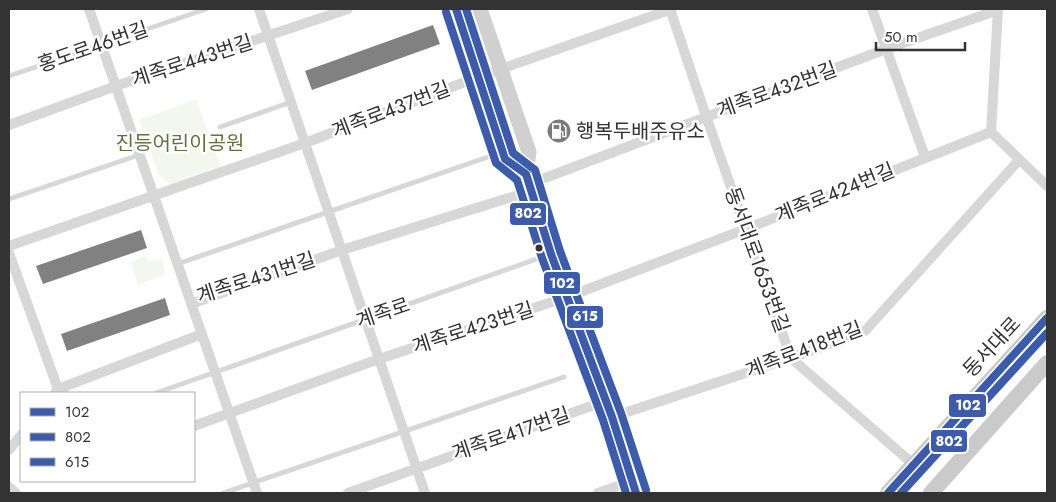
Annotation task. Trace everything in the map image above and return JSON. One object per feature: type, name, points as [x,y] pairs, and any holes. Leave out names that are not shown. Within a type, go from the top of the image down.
[{"type":"main road","points":[[456,9],[505,159],[529,183]]},
{"type":"main road","points":[[480,9],[529,152],[529,183],[551,254],[612,417],[634,487]]},
{"type":"main road","name":"동서대로","points":[[888,493],[1047,318]]},
{"type":"main road","points":[[931,493],[1047,363]]},
{"type":"street","name":"계족로443번길","points":[[89,9],[116,86]]},
{"type":"street","name":"계족로443번길","points":[[259,9],[268,36]]},
{"type":"street","name":"계족로443번길","points":[[9,125],[116,86],[348,9]]},
{"type":"street","name":"계족로437번길","points":[[9,246],[305,143],[478,77],[671,9]]},
{"type":"street","name":"동서대로1653번길","points":[[671,9],[706,116],[792,358],[913,464]]},
{"type":"street","points":[[872,9],[925,157]]},
{"type":"street","points":[[998,10],[991,132],[1047,186]]},
{"type":"street","name":"계족로432번길","points":[[529,183],[886,49],[998,10]]},
{"type":"street","name":"계족로437번길","points":[[268,36],[305,143]]},
{"type":"street","points":[[116,86],[154,196]]},
{"type":"street","name":"계족로424번길","points":[[567,297],[746,229],[991,132]]},
{"type":"street","name":"계족로431번길","points":[[305,143],[342,250]]},
{"type":"street","name":"계족로418번길","points":[[612,417],[792,358],[865,331],[1019,160]]},
{"type":"street","name":"계족로431번길","points":[[154,196],[191,304],[529,183]]},
{"type":"street","points":[[342,250],[425,493]]},
{"type":"street","points":[[9,253],[59,392],[202,334]]},
{"type":"street","name":"계족로423번길","points":[[195,426],[379,359],[567,297]]},
{"type":"street","points":[[191,304],[257,493]]},
{"type":"street","name":"계족로417번길","points":[[348,493],[605,401]]},
{"type":"street","points":[[9,450],[20,436]]},
{"type":"street","points":[[9,487],[16,493]]},
{"type":"street","points":[[598,493],[634,487]]},
{"type":"lane","name":"홍도로46번길","points":[[9,76],[206,9]]},
{"type":"lane","points":[[220,127],[291,102]]},
{"type":"lane","points":[[9,199],[140,155]]},
{"type":"lane","points":[[177,264],[488,157]]},
{"type":"lane","name":"계족로","points":[[215,372],[551,254]]},
{"type":"lane","points":[[159,392],[215,372]]},
{"type":"lane","points":[[223,493],[564,377]]},
{"type":"green space","name":"진등어린이공원","points":[[196,99],[221,167],[171,185],[158,174],[139,120]]},
{"type":"green space","points":[[145,256],[149,261],[163,260],[165,274],[138,285],[131,262]]},
{"type":"building","points":[[433,25],[440,44],[312,90],[305,71]]},
{"type":"building","points":[[141,230],[147,248],[43,284],[36,266]]},
{"type":"building","points":[[165,298],[170,315],[67,351],[61,334]]},
{"type":"transit line","name":"102","points":[[456,9],[505,159],[526,174],[551,254],[612,417],[636,493]]},
{"type":"transit line","name":"615","points":[[466,9],[513,153],[535,170],[560,251],[621,413],[646,490]]},
{"type":"transit line","name":"802","points":[[446,12],[496,163],[517,180],[542,258],[603,420],[626,493]]},
{"type":"transit line","name":"102","points":[[888,493],[1047,318]]},
{"type":"transit line","name":"802","points":[[901,493],[1047,333]]},
{"type":"place","name":"행복두배주유소","points":[[559,131]]}]
